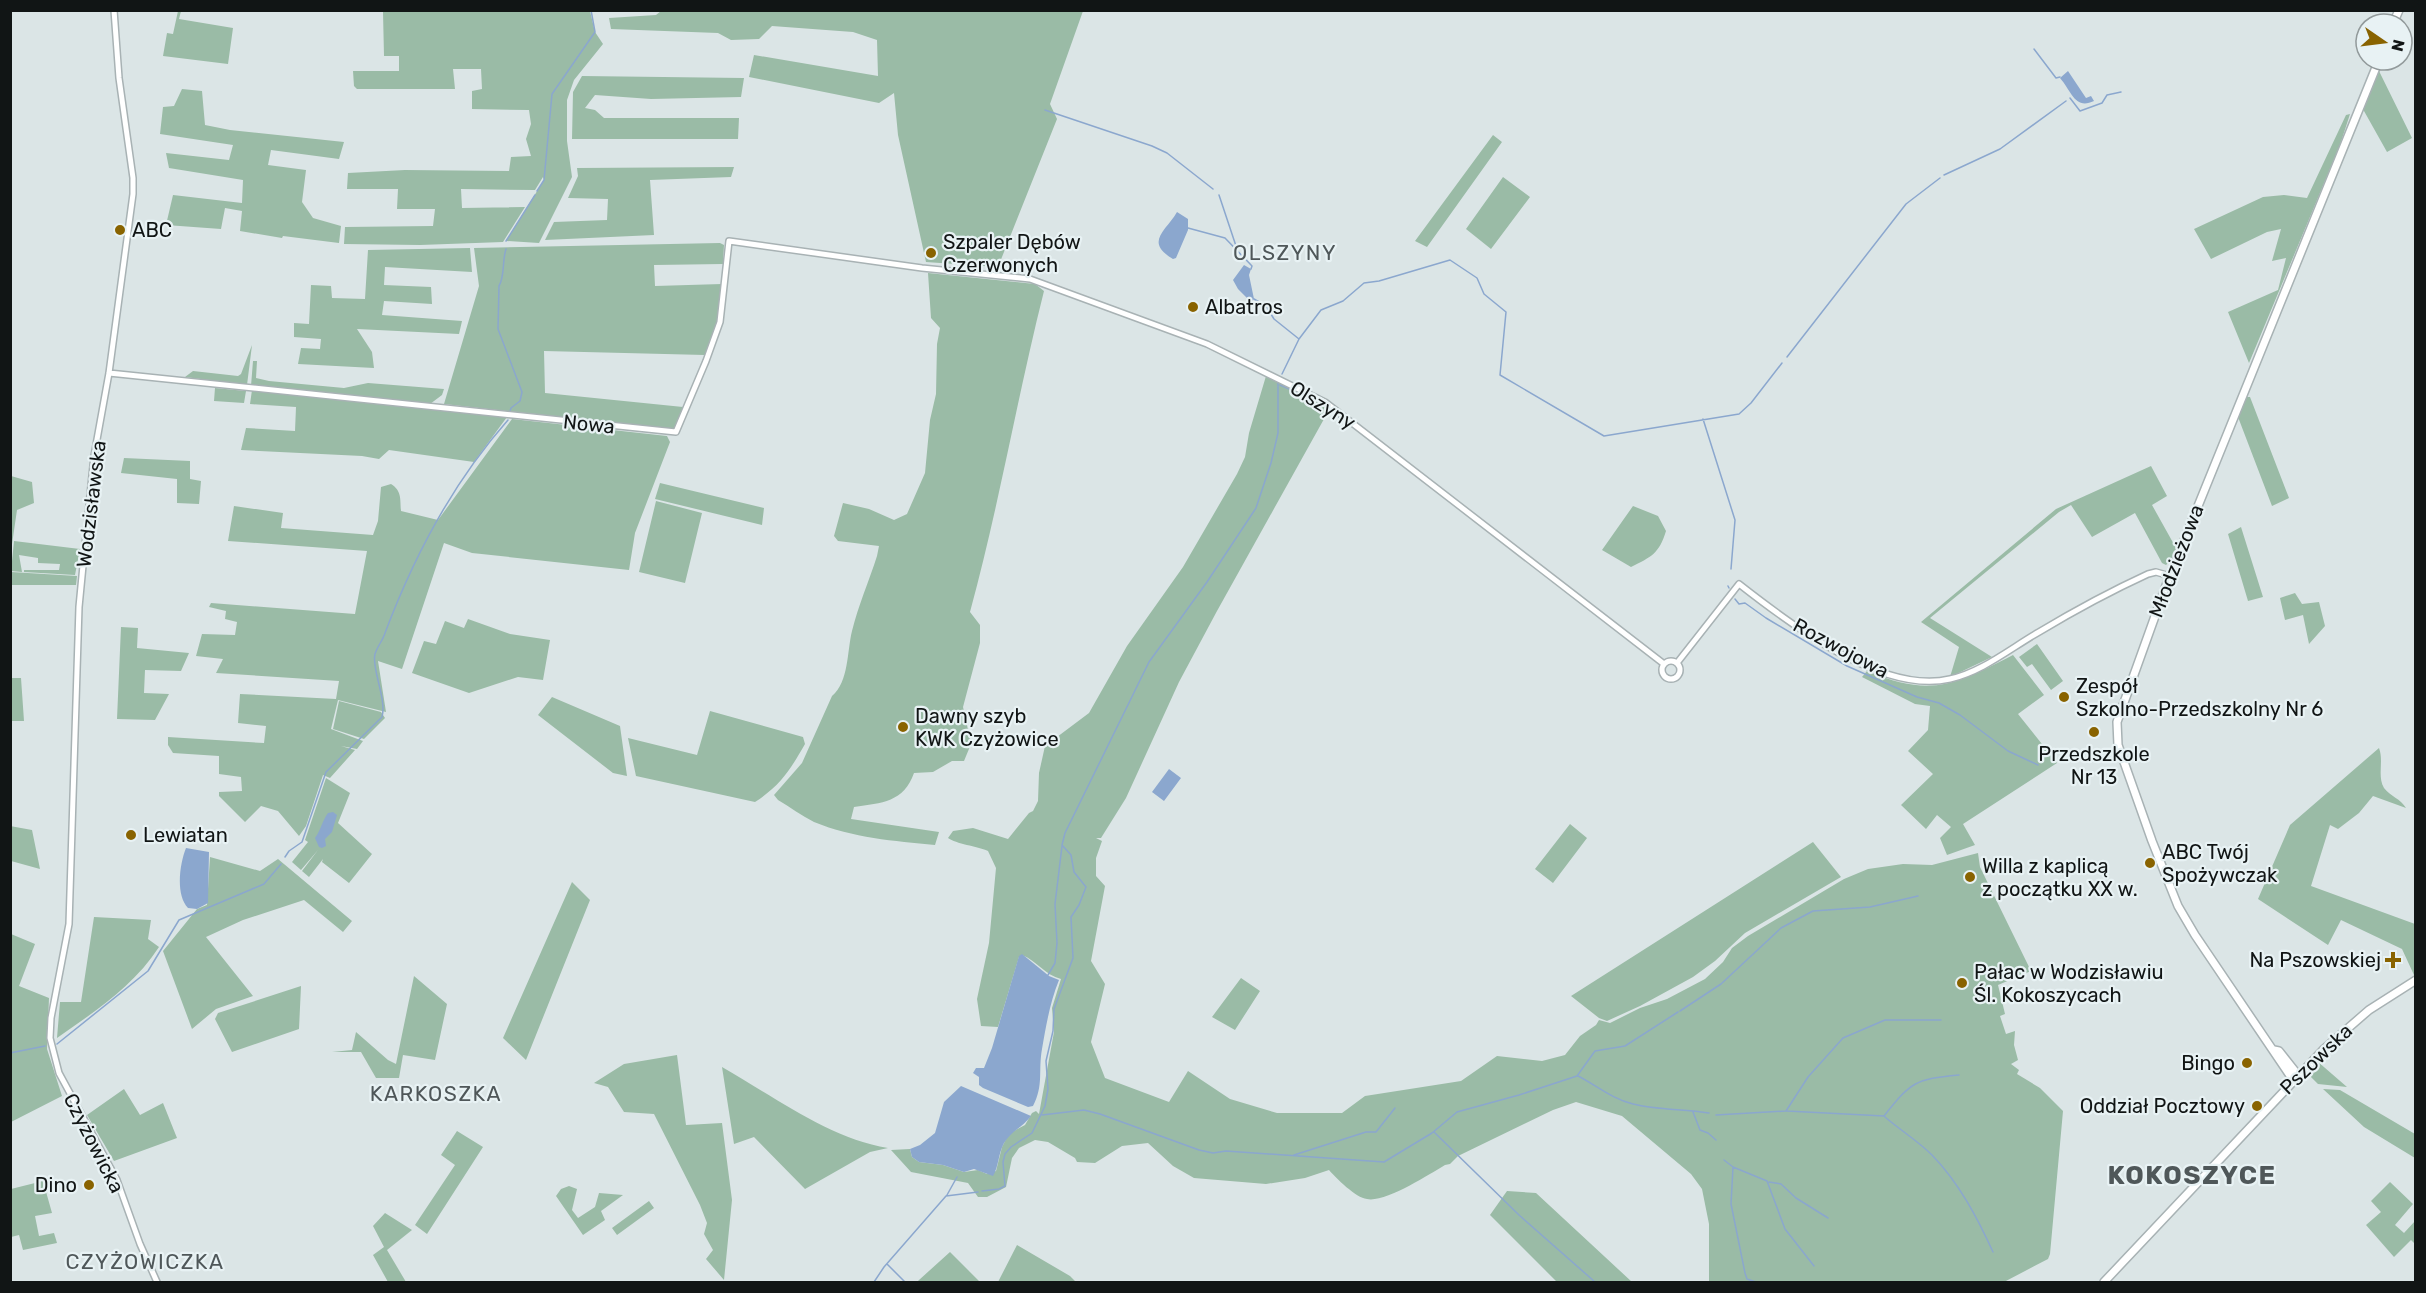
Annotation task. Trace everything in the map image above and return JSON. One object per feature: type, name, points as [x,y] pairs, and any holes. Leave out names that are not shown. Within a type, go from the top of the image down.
[{"type":"main road","name":"Młodzieżowa","points":[[2295,1078],[2195,935],[2178,906],[2152,842],[2118,745],[2116,729],[2119,711],[2170,576],[2374,72]]},
{"type":"main road","name":"Pszowska","points":[[2104,1282],[2295,1078],[2369,1010],[2415,980]]},
{"type":"street","name":"Wodzisławska","points":[[55,999],[66,949],[70,917],[79,607],[94,456],[109,372],[133,178],[119,78],[114,10]]},
{"type":"street","name":"Nowa","points":[[109,372],[676,432],[720,322],[729,241],[922,268]]},
{"type":"street","name":"Olszyny","points":[[922,268],[1020,277],[1038,281],[1207,344],[1320,398],[1664,664]]},
{"type":"street","name":"Rozwojowa","points":[[1677,663],[1739,584],[1786,619],[1844,655],[1891,676],[1926,682],[1952,679],[1973,671],[2086,604],[2148,574],[2156,572],[2170,576]]},
{"type":"street","points":[[1670,661],[1677,663],[1681,671],[1677,678],[1672,680],[1664,675],[1662,670],[1664,664],[1670,661]]},
{"type":"street","name":"Czyżowicka","points":[[55,999],[50,1038],[59,1073],[113,1172],[157,1282]]},
{"type":"green space","points":[[178,11],[181,11],[179,19],[233,28],[228,64],[163,56],[167,33],[173,34]]},
{"type":"green space","points":[[380,11],[590,11],[595,32],[603,44],[574,80],[567,100],[567,141],[572,177],[539,243],[506,241],[544,180],[543,177],[535,190],[461,189],[462,208],[525,207],[503,242],[420,245],[344,244],[345,227],[433,226],[435,209],[397,209],[398,189],[347,189],[348,173],[405,170],[509,171],[511,157],[531,156],[526,139],[531,124],[529,110],[472,109],[472,91],[482,89],[481,69],[453,69],[455,89],[357,89],[354,86],[353,71],[399,71],[399,56],[384,56],[383,12]]},
{"type":"green space","points":[[661,11],[1083,11],[1050,104],[1057,119],[998,267],[926,262],[898,135],[894,93],[879,103],[749,77],[754,55],[878,76],[877,40],[853,32],[772,26],[759,39],[731,40],[718,33],[611,29],[609,18],[656,15]]},
{"type":"green space","points":[[2379,72],[2412,138],[2387,152],[2364,111],[2363,104]]},
{"type":"green space","points":[[582,76],[744,78],[741,97],[651,99],[595,95],[585,108],[595,110],[604,118],[739,118],[738,139],[572,139],[573,92]]},
{"type":"green space","points":[[182,89],[202,91],[205,125],[230,130],[344,142],[339,159],[271,150],[268,165],[306,170],[302,202],[313,218],[341,226],[339,243],[283,236],[282,238],[240,231],[242,211],[225,208],[221,229],[166,225],[173,195],[242,203],[243,180],[169,168],[166,153],[229,160],[233,145],[160,134],[163,107],[174,106]]},
{"type":"green space","points":[[2350,114],[2340,145],[2249,363],[2228,312],[2278,290],[2286,258],[2272,261],[2281,229],[2267,232],[2211,259],[2194,229],[2263,197],[2284,195],[2307,198],[2346,115]]},
{"type":"green space","points":[[1493,135],[1502,142],[1427,247],[1415,241]]},
{"type":"green space","points":[[734,167],[731,177],[650,180],[654,235],[545,240],[554,222],[607,220],[608,199],[568,198],[578,176],[577,168]]},
{"type":"green space","points":[[1503,177],[1530,197],[1491,249],[1466,229]]},
{"type":"green space","points":[[720,243],[724,245],[723,264],[654,265],[655,286],[722,284],[718,321],[705,355],[544,351],[545,393],[683,407],[676,427],[671,430],[444,404],[479,286],[474,248]]},
{"type":"green space","points":[[470,248],[472,272],[385,267],[384,285],[431,287],[432,304],[384,301],[382,315],[462,321],[459,334],[357,329],[372,352],[374,368],[298,364],[301,348],[320,349],[321,339],[294,337],[294,323],[309,324],[311,285],[331,286],[332,298],[365,299],[368,250]]},
{"type":"green space","points":[[928,273],[1035,284],[1044,291],[970,612],[980,625],[980,643],[963,707],[971,744],[964,761],[952,761],[933,772],[914,773],[910,783],[898,795],[883,802],[854,807],[851,819],[939,832],[935,845],[844,832],[814,822],[778,800],[774,795],[802,763],[832,696],[842,683],[854,622],[877,556],[879,546],[838,541],[834,536],[843,503],[869,509],[894,520],[907,514],[925,473],[930,420],[936,394],[937,344],[940,328],[931,318]]},
{"type":"green space","points":[[252,345],[247,385],[185,377],[193,371],[238,376],[241,374]]},
{"type":"green space","points":[[253,361],[257,361],[256,378],[269,381],[344,388],[368,383],[444,389],[442,395],[430,404],[251,386]]},
{"type":"green space","points":[[1266,376],[1314,399],[1329,410],[1179,682],[1126,798],[1101,838],[1096,838],[1102,841],[1096,858],[1096,876],[1105,886],[1091,961],[1105,984],[1091,1042],[1105,1078],[1169,1102],[1188,1071],[1230,1099],[1277,1113],[1342,1113],[1365,1096],[1461,1081],[1497,1056],[1542,1061],[1565,1055],[1580,1036],[1596,1025],[1599,1020],[1610,1023],[1640,1008],[1667,999],[1705,979],[1723,962],[1732,948],[1748,936],[1844,879],[1868,869],[1903,864],[1932,865],[1978,853],[1980,867],[2031,971],[1998,985],[2005,1014],[2000,1016],[2006,1034],[2015,1031],[2014,1045],[2018,1060],[2011,1064],[2019,1070],[2017,1074],[2040,1088],[2063,1111],[2048,1259],[2004,1282],[1709,1282],[1709,1224],[1702,1189],[1691,1174],[1622,1116],[1576,1102],[1553,1110],[1458,1156],[1450,1164],[1395,1193],[1375,1199],[1362,1198],[1357,1195],[1329,1170],[1305,1178],[1266,1184],[1194,1178],[1173,1166],[1148,1143],[1122,1146],[1095,1163],[1077,1162],[1075,1158],[1048,1142],[1035,1140],[1019,1148],[1012,1158],[1006,1187],[987,1197],[978,1197],[968,1183],[911,1172],[891,1150],[910,1149],[912,1157],[919,1162],[943,1165],[964,1172],[978,1170],[987,1174],[996,1171],[1002,1147],[1012,1132],[1025,1125],[1032,1113],[1036,1111],[1039,1114],[1054,1032],[1052,1008],[1061,979],[1022,955],[1019,957],[998,1027],[981,1026],[977,999],[989,943],[996,868],[988,851],[948,838],[953,831],[973,828],[1008,839],[1033,811],[1038,801],[1039,773],[1045,746],[1089,713],[1127,646],[1183,567],[1237,474],[1245,457],[1249,433]]},
{"type":"green space","points":[[215,388],[246,391],[244,403],[214,401]]},
{"type":"green space","points":[[252,390],[507,417],[474,462],[389,450],[379,459],[362,456],[241,450],[246,428],[295,431],[296,407],[250,404]]},
{"type":"green space","points":[[2246,397],[2250,397],[2289,498],[2272,506],[2238,417]]},
{"type":"green space","points":[[512,419],[667,436],[670,442],[635,533],[629,570],[472,553],[444,543],[402,669],[378,661],[386,712],[338,700],[331,729],[363,741],[357,749],[341,746],[355,750],[330,778],[323,775],[306,826],[299,836],[278,811],[261,806],[245,822],[219,796],[219,792],[242,791],[241,777],[219,774],[219,756],[173,753],[168,745],[168,737],[264,743],[266,726],[238,723],[240,694],[336,699],[339,681],[216,673],[223,659],[196,656],[202,634],[235,635],[237,622],[225,619],[226,611],[209,607],[211,603],[355,614],[367,551],[228,541],[234,506],[283,513],[281,528],[373,535],[378,521],[381,487],[391,484],[399,492],[401,511],[438,520]]},
{"type":"green space","points":[[124,458],[190,461],[190,479],[201,481],[199,504],[177,503],[177,479],[121,473]]},
{"type":"green space","points":[[2151,466],[2167,496],[2152,505],[2176,548],[2172,559],[2166,565],[2162,563],[2135,513],[2092,537],[2071,505],[2059,512],[1930,618],[1992,657],[1950,677],[1959,647],[1921,622],[2056,509]]},
{"type":"green space","points":[[11,476],[32,482],[34,503],[17,510],[11,551]]},
{"type":"green space","points":[[660,483],[764,508],[762,525],[655,499]]},
{"type":"green space","points":[[656,501],[702,513],[685,583],[639,572]]},
{"type":"green space","points":[[1633,506],[1658,516],[1666,531],[1657,550],[1631,567],[1602,550]]},
{"type":"green space","points":[[2241,527],[2263,597],[2248,601],[2228,534]]},
{"type":"green space","points":[[14,541],[80,549],[75,575],[24,572],[24,570],[59,570],[60,564],[38,563],[38,558],[19,555],[22,572],[11,571]]},
{"type":"green space","points":[[11,572],[77,576],[76,585],[11,585]]},
{"type":"green space","points":[[2295,593],[2302,604],[2319,602],[2325,626],[2309,644],[2303,615],[2285,620],[2280,598]]},
{"type":"green space","points":[[468,619],[510,634],[550,640],[543,680],[518,677],[469,693],[412,673],[424,641],[436,644],[445,621],[464,628]]},
{"type":"green space","points":[[121,627],[138,628],[137,648],[189,653],[181,671],[145,670],[144,693],[169,694],[155,720],[117,719]]},
{"type":"green space","points":[[2037,644],[2063,681],[2051,690],[2032,664],[2027,667],[2019,657]]},
{"type":"green space","points":[[2013,655],[2044,695],[2018,714],[2057,763],[1963,824],[1975,845],[1947,855],[1940,838],[1951,827],[1937,815],[1926,829],[1901,805],[1933,774],[1908,751],[1928,730],[1930,706],[1915,704],[1862,677],[1867,671],[1909,684],[1926,686],[1942,684],[1974,674]]},
{"type":"green space","points":[[11,678],[21,678],[24,721],[11,721]]},
{"type":"green space","points":[[552,697],[620,726],[627,776],[613,773],[538,715]]},
{"type":"green space","points":[[339,701],[381,712],[385,718],[364,739],[333,729]]},
{"type":"green space","points":[[710,711],[803,737],[805,744],[789,769],[772,789],[755,802],[636,776],[628,738],[697,755]]},
{"type":"green space","points":[[2379,748],[2381,779],[2384,788],[2406,808],[2373,796],[2359,813],[2338,829],[2330,825],[2311,886],[2415,924],[2414,975],[2402,949],[2341,920],[2328,945],[2258,899],[2290,825]]},
{"type":"green space","points":[[326,778],[350,793],[338,823],[372,854],[349,883],[322,862],[323,859],[309,877],[302,871],[318,850],[301,870],[292,862],[308,842],[305,840]]},
{"type":"green space","points":[[1570,824],[1587,838],[1553,883],[1535,869]]},
{"type":"green space","points":[[10,826],[32,830],[40,869],[11,861]]},
{"type":"green space","points":[[1813,842],[1841,877],[1745,933],[1715,961],[1693,977],[1607,1021],[1599,1018],[1571,996]]},
{"type":"green space","points":[[210,857],[260,871],[278,859],[352,921],[343,932],[304,900],[243,920],[206,937],[253,996],[216,1009],[192,1029],[163,951],[197,909],[207,905]]},
{"type":"green space","points":[[572,882],[590,900],[526,1060],[503,1038]]},
{"type":"green space","points":[[94,917],[151,920],[148,939],[159,947],[125,987],[57,1038],[60,1002],[81,1002]]},
{"type":"green space","points":[[11,934],[35,944],[19,986],[49,998],[47,1049],[62,1096],[11,1122]]},
{"type":"green space","points":[[414,976],[447,1004],[435,1060],[403,1055],[399,1078],[376,1078],[361,1052],[332,1052],[352,1050],[356,1032],[388,1060],[396,1064]]},
{"type":"green space","points":[[1241,978],[1260,991],[1235,1030],[1212,1017]]},
{"type":"green space","points":[[301,986],[299,1029],[232,1052],[215,1019],[218,1013]]},
{"type":"green space","points":[[677,1055],[686,1125],[722,1123],[732,1200],[724,1280],[706,1259],[713,1250],[704,1234],[707,1223],[654,1114],[624,1112],[608,1087],[594,1083],[624,1064]]},
{"type":"green space","points":[[2317,1061],[2347,1087],[2318,1084],[2307,1073]]},
{"type":"green space","points":[[722,1067],[823,1126],[845,1136],[888,1148],[870,1152],[805,1189],[754,1137],[734,1144]]},
{"type":"green space","points":[[124,1089],[140,1115],[163,1103],[177,1138],[114,1161],[87,1115]]},
{"type":"green space","points":[[2323,1089],[2340,1090],[2415,1134],[2415,1158],[2364,1127]]},
{"type":"green space","points":[[457,1131],[483,1147],[427,1234],[415,1225],[455,1165],[441,1155]]},
{"type":"green space","points":[[43,1181],[52,1213],[35,1216],[39,1236],[54,1233],[57,1243],[23,1250],[19,1235],[11,1237],[11,1189]]},
{"type":"green space","points":[[2390,1182],[2413,1204],[2395,1225],[2404,1233],[2415,1221],[2415,1244],[2411,1240],[2394,1257],[2366,1225],[2381,1212],[2371,1201]]},
{"type":"green space","points":[[569,1186],[577,1189],[572,1210],[578,1218],[595,1207],[599,1193],[623,1195],[601,1211],[605,1220],[583,1235],[556,1196],[561,1189]]},
{"type":"green space","points":[[1507,1191],[1536,1193],[1632,1282],[1557,1282],[1490,1215]]},
{"type":"green space","points":[[649,1201],[654,1208],[617,1235],[612,1228]]},
{"type":"green space","points":[[385,1213],[412,1230],[387,1250],[406,1282],[388,1282],[373,1255],[384,1247],[373,1226]]},
{"type":"green space","points":[[1017,1245],[1070,1276],[1076,1282],[998,1282]]},
{"type":"green space","points":[[950,1252],[980,1282],[917,1282],[919,1280]]},
{"type":"water","points":[[2068,71],[2086,98],[2091,96],[2094,101],[2082,103],[2074,98],[2060,78]]},
{"type":"water","points":[[1177,212],[1188,219],[1188,230],[1176,258],[1173,259],[1164,253],[1159,242],[1163,231]]},
{"type":"water","points":[[1244,265],[1251,269],[1249,275],[1254,299],[1251,302],[1238,289],[1233,280]]},
{"type":"water","points":[[1169,769],[1181,778],[1164,801],[1152,792]]},
{"type":"water","points":[[333,812],[337,815],[332,832],[325,839],[326,846],[319,847],[315,838],[328,813]]},
{"type":"water","points":[[186,848],[209,852],[208,903],[197,909],[188,908],[181,895],[181,870]]},
{"type":"water","points":[[1022,954],[1049,976],[1059,980],[1045,1032],[1038,1091],[1033,1106],[1028,1107],[983,1088],[979,1085],[979,1077],[973,1073],[976,1068],[984,1068],[1019,956]]},
{"type":"water","points":[[961,1086],[1031,1116],[1004,1143],[993,1176],[974,1169],[964,1172],[943,1165],[919,1162],[912,1157],[910,1149],[920,1145],[935,1133],[944,1102]]},
{"type":"waterway","points":[[537,191],[544,180],[552,94],[595,32],[591,10]]},
{"type":"waterway","points":[[2034,49],[2056,78],[2060,77]]},
{"type":"waterway","points":[[2070,98],[2080,111],[2102,103],[2107,95],[2121,92]]},
{"type":"waterway","points":[[1944,175],[2000,149],[2066,101]]},
{"type":"waterway","points":[[1045,110],[1167,153],[1213,189]]},
{"type":"waterway","points":[[1787,357],[1906,204],[1940,178]]},
{"type":"waterway","points":[[506,241],[535,195]]},
{"type":"waterway","points":[[1219,195],[1236,246]]},
{"type":"waterway","points":[[1188,228],[1225,238],[1252,266],[1251,269]]},
{"type":"waterway","points":[[506,249],[499,286],[498,329],[522,392],[520,401],[510,411]]},
{"type":"waterway","points":[[1282,374],[1299,339],[1321,310],[1343,301],[1364,283],[1379,281],[1450,260],[1477,278],[1484,294],[1506,312],[1500,375],[1604,436],[1739,414],[1751,403],[1782,363]]},
{"type":"waterway","points":[[1254,299],[1266,306],[1274,319],[1299,339]]},
{"type":"waterway","points":[[982,1191],[1005,1186],[1003,1162],[1005,1154],[1011,1147],[1032,1133],[1045,1106],[1048,1089],[1046,1061],[1053,1031],[1054,1009],[1073,958],[1071,917],[1086,887],[1074,872],[1071,855],[1062,845],[1065,833],[1149,662],[1207,582],[1256,508],[1278,433],[1278,383]]},
{"type":"waterway","points":[[1280,385],[1315,400]]},
{"type":"waterway","points":[[1322,403],[1341,419]]},
{"type":"waterway","points":[[1703,419],[1735,520],[1731,569]]},
{"type":"waterway","points":[[285,857],[289,851],[302,842],[326,772],[382,717],[382,702],[374,660],[376,651],[422,548],[437,521],[470,469],[508,420]]},
{"type":"waterway","points":[[1735,599],[1739,604],[1745,603],[1847,666],[1917,697],[1939,703],[1960,715],[2008,751],[2038,765]]},
{"type":"waterway","points":[[1048,975],[1055,963],[1057,943],[1055,904],[1062,846]]},
{"type":"waterway","points":[[57,1044],[148,971],[179,920],[264,884],[281,864]]},
{"type":"waterway","points":[[1680,1011],[1721,984],[1781,928],[1813,911],[1870,907],[1918,896]]},
{"type":"waterway","points":[[1042,1115],[1084,1110],[1213,1153],[1226,1151],[1384,1162],[1432,1133],[1457,1112],[1577,1076],[1595,1051],[1625,1046],[1678,1012]]},
{"type":"waterway","points":[[1716,1115],[1786,1111],[1808,1077],[1843,1038],[1885,1020],[1941,1020]]},
{"type":"waterway","points":[[10,1053],[45,1046]]},
{"type":"waterway","points":[[1787,1111],[1884,1116],[1915,1084],[1933,1078],[1959,1075]]},
{"type":"waterway","points":[[1578,1076],[1625,1102],[1709,1113]]},
{"type":"waterway","points":[[1294,1155],[1366,1132],[1376,1132],[1395,1108]]},
{"type":"waterway","points":[[1693,1112],[1700,1130],[1716,1140]]},
{"type":"waterway","points":[[1885,1117],[1927,1150],[1951,1177],[1967,1201],[1993,1252]]},
{"type":"waterway","points":[[1434,1132],[1519,1215],[1595,1282]]},
{"type":"waterway","points":[[1724,1160],[1733,1167],[1731,1204],[1745,1273],[1747,1279],[1756,1282]]},
{"type":"waterway","points":[[1733,1167],[1767,1181],[1785,1229],[1814,1266]]},
{"type":"waterway","points":[[947,1195],[957,1177]]},
{"type":"waterway","points":[[1769,1182],[1781,1184],[1796,1198],[1828,1218]]},
{"type":"waterway","points":[[874,1282],[884,1267],[946,1196],[978,1192]]},
{"type":"waterway","points":[[887,1264],[905,1282]]},
{"type":"place","name":"ABC","points":[[120,230]]},
{"type":"place","name":"Szpaler Dębów Czerwonych","points":[[931,253]]},
{"type":"place","name":"Albatros","points":[[1193,307]]},
{"type":"place","name":"Zespół Szkolno-Przedszkolny Nr 6","points":[[2064,697]]},
{"type":"place","name":"Dawny szyb KWK Czyżowice","points":[[903,727]]},
{"type":"place","name":"Przedszkole Nr 13","points":[[2094,732]]},
{"type":"place","name":"Lewiatan","points":[[131,835]]},
{"type":"place","name":"ABC Twój Spożywczak","points":[[2150,863]]},
{"type":"place","name":"Willa z kaplicą z początku XX w.","points":[[1970,877]]},
{"type":"place","name":"Na Pszowskiej","points":[[2393,960]]},
{"type":"place","name":"Pałac w Wodzisławiu Śl. Kokoszycach","points":[[1962,983]]},
{"type":"place","name":"Bingo","points":[[2247,1063]]},
{"type":"place","name":"Oddział Pocztowy","points":[[2257,1106]]},
{"type":"place","name":"Dino","points":[[89,1185]]},
{"type":"district","name":"OLSZYNY","points":[[1285,252]]},
{"type":"district","name":"KARKOSZKA","points":[[436,1093]]},
{"type":"district","name":"KOKOSZYCE","points":[[2192,1175]]},
{"type":"district","name":"CZYŻOWICZKA","points":[[145,1261]]}]
